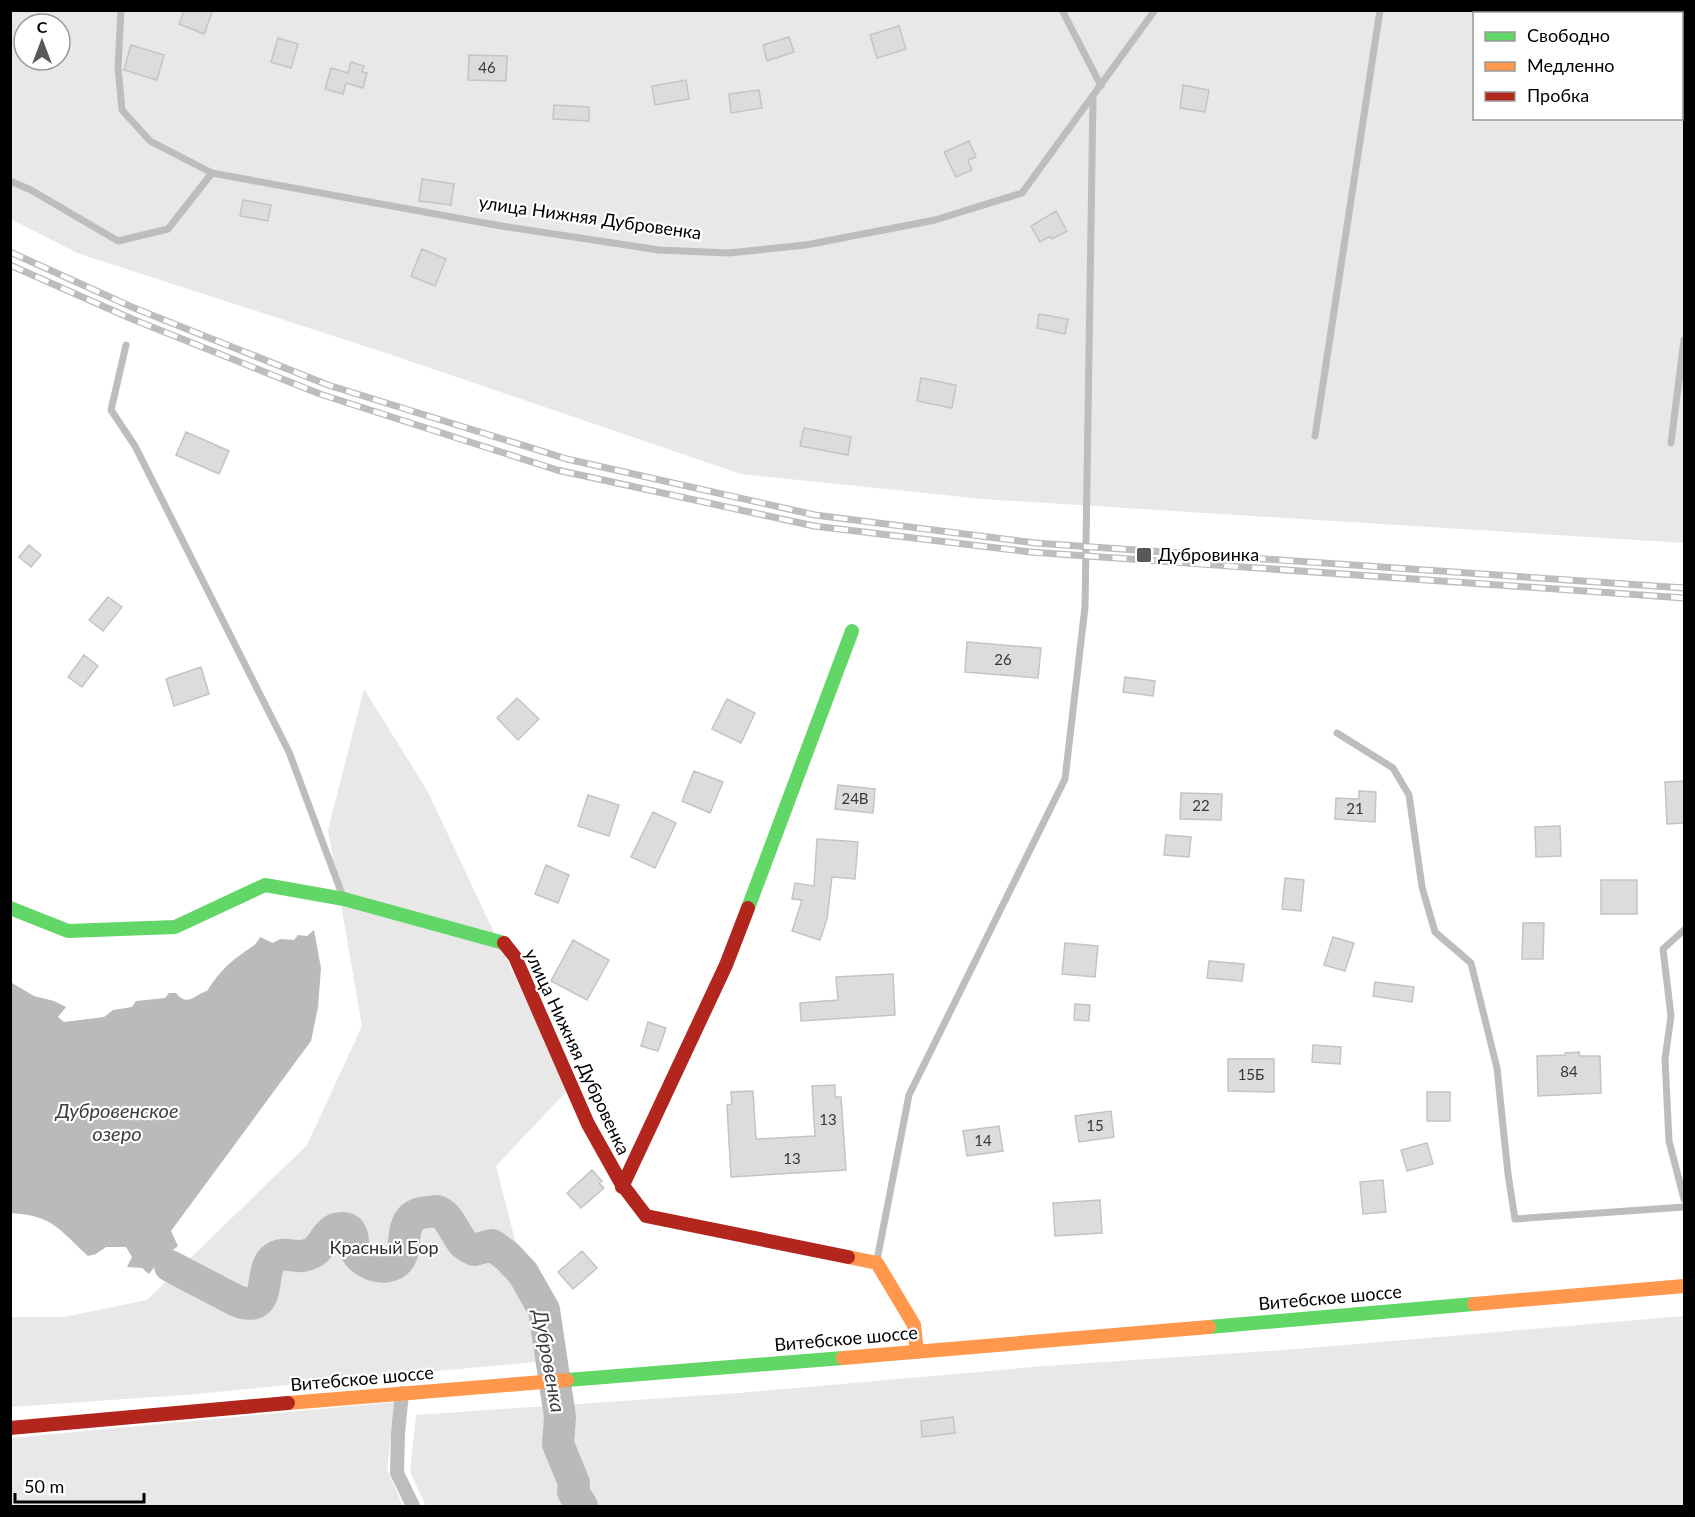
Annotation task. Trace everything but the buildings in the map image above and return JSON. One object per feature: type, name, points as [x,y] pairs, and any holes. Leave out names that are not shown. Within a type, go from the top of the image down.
[{"type":"street","name":"улица Нижняя Дубровенка","points":[[622,1186],[726,965],[852,631]]},
{"type":"street","name":"улица Нижняя Дубровенка","points":[[10,908],[68,931],[176,927],[265,885],[344,899],[505,943],[515,957],[582,1114],[622,1186],[646,1216],[877,1263]]},
{"type":"street","points":[[877,1263],[914,1325],[917,1352]]},
{"type":"street","name":"Витебское шоссе","points":[[10,1428],[448,1389],[917,1352],[1684,1286]]},
{"type":"street","points":[[402,1393],[398,1433],[398,1473],[413,1506]]},
{"type":"lane","name":"улица Нижняя Дубровенка","points":[[121,10],[118,68],[122,110],[150,141],[212,172],[501,226],[659,250],[729,253],[806,245],[935,220],[1022,193],[1155,10]]},
{"type":"lane","points":[[1062,10],[1101,86]]},
{"type":"lane","points":[[1316,436],[1380,10]]},
{"type":"lane","points":[[877,1263],[909,1095],[1065,779],[1085,607],[1093,98]]},
{"type":"lane","points":[[10,181],[31,190],[118,241],[168,230],[212,172]]},
{"type":"lane","points":[[1671,443],[1684,340]]},
{"type":"lane","points":[[126,345],[111,410],[135,447],[289,752],[344,899]]},
{"type":"lane","points":[[1337,733],[1393,768],[1409,795],[1422,887],[1435,932],[1471,963],[1497,1068],[1515,1219],[1684,1207]]},
{"type":"lane","points":[[1684,930],[1663,949],[1671,1016],[1665,1059],[1669,1141],[1684,1199]]},
{"type":"green space","points":[[10,11],[1684,11],[1684,543],[983,499],[741,474],[383,352],[77,253],[11,219]]},
{"type":"green space","name":"Красный Бор","points":[[364,689],[428,792],[568,1090],[496,1166],[546,1361],[183,1395],[11,1407],[11,1317],[64,1317],[147,1300],[307,1145],[362,1026],[328,830]]},
{"type":"green space","points":[[1684,1316],[1684,1506],[426,1506],[410,1472],[416,1415],[739,1393],[1045,1366],[1298,1349]]},
{"type":"green space","points":[[395,1402],[387,1469],[403,1506],[11,1506],[11,1438]]},
{"type":"water","name":"Дубровенское озеро","points":[[314,930],[321,968],[318,1007],[311,1041],[171,1231],[178,1246],[159,1261],[149,1274],[142,1268],[127,1267],[132,1257],[126,1247],[106,1247],[88,1256],[62,1231],[46,1221],[37,1217],[11,1213],[10,986],[12,983],[34,996],[66,1007],[58,1017],[64,1022],[104,1017],[113,1010],[132,1007],[136,1001],[165,998],[169,993],[176,993],[184,999],[192,999],[207,991],[223,970],[254,945],[260,937],[273,943],[280,939],[294,940],[298,935],[307,936]]},
{"type":"waterway","name":"Дубровенка","points":[[170,1266],[237,1301],[249,1304],[257,1302],[261,1296],[267,1269],[277,1256],[302,1256],[312,1253],[333,1230],[343,1228],[350,1231],[355,1250],[362,1259],[372,1265],[389,1266],[400,1259],[406,1227],[410,1220],[428,1212],[441,1213],[467,1246],[474,1250],[492,1245],[507,1256],[523,1273],[544,1310],[560,1417],[558,1444],[574,1483],[573,1492],[582,1506]]},
{"type":"railway","points":[[10,252],[134,308],[328,385],[567,459],[815,515],[1035,543],[1684,588]]},
{"type":"railway","points":[[10,265],[132,319],[320,394],[557,470],[814,526],[1030,552],[1684,598]]},
{"type":"traffic: fast","points":[[748,908],[852,631]]},
{"type":"traffic: fast","points":[[10,908],[68,931],[175,927],[265,885],[344,899],[504,943]]},
{"type":"traffic: fast","points":[[1209,1327],[1474,1304]]},
{"type":"traffic: fast","points":[[567,1380],[843,1358]]},
{"type":"traffic: slow","points":[[848,1257],[877,1263],[914,1325],[917,1352]]},
{"type":"traffic: slow","points":[[1474,1304],[1684,1286]]},
{"type":"traffic: slow","points":[[843,1358],[1209,1327]]},
{"type":"traffic: slow","points":[[288,1403],[567,1380]]},
{"type":"traffic: jam","points":[[622,1187],[726,965],[748,908]]},
{"type":"traffic: jam","points":[[504,943],[515,957],[588,1124],[621,1183],[646,1216],[848,1257]]},
{"type":"traffic: jam","points":[[10,1428],[288,1403]]},
{"type":"place","name":"Дубровинка","points":[[1144,555]]}]
